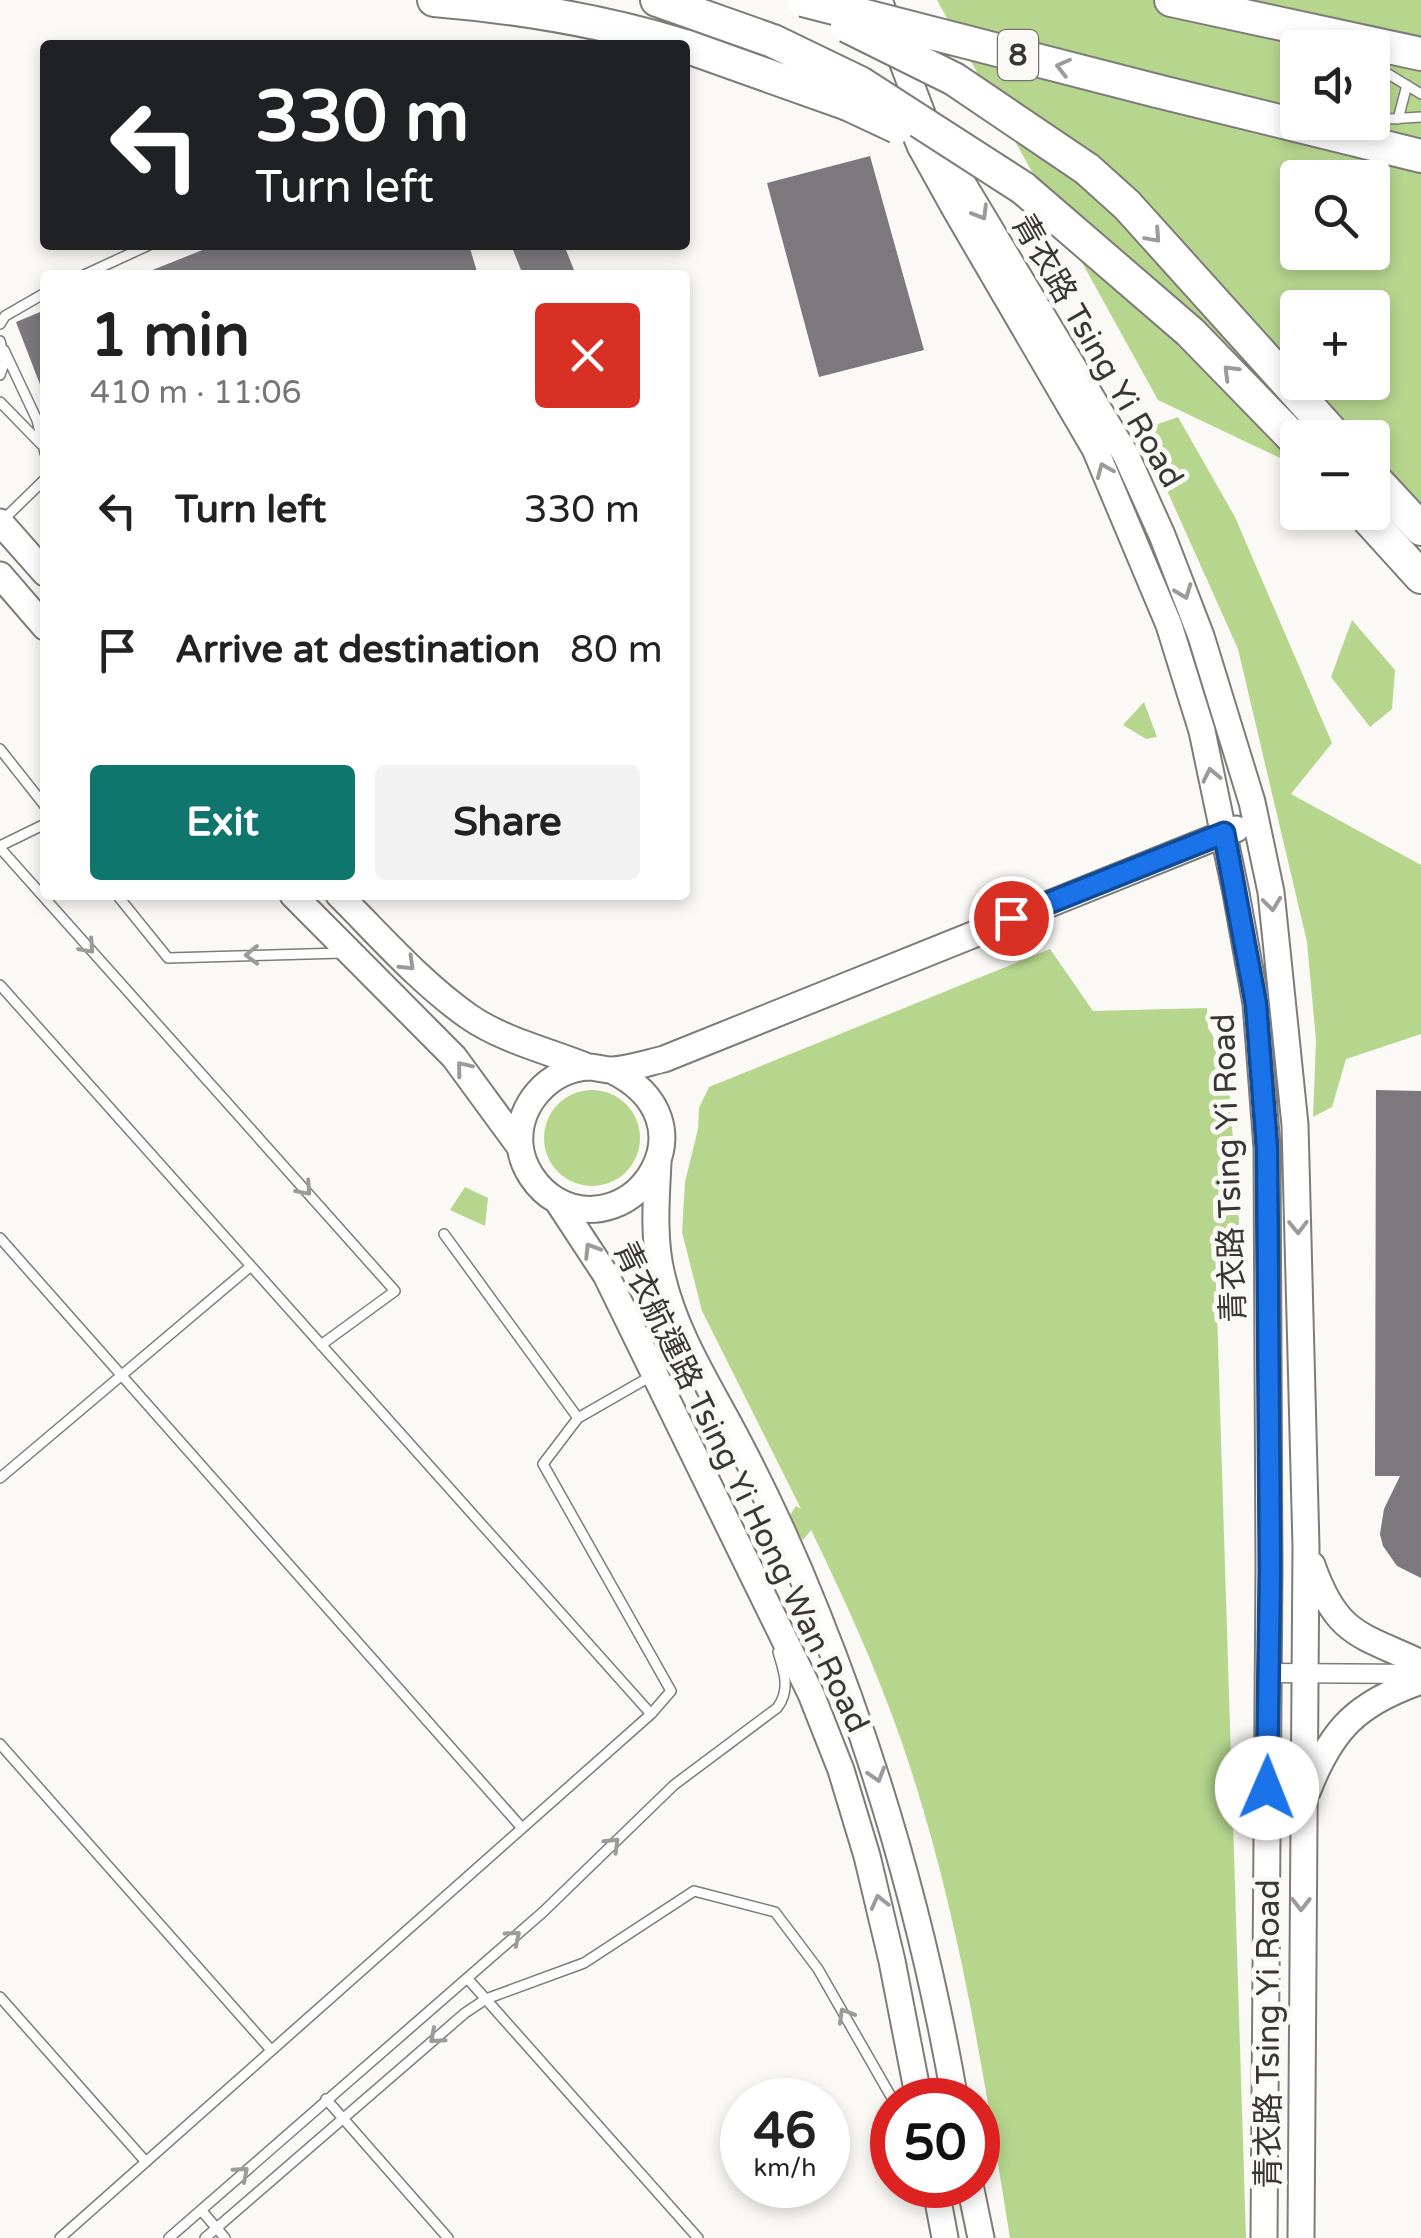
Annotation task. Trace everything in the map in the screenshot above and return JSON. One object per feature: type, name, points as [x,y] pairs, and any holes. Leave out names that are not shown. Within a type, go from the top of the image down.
[{"type":"highway","points":[[434,0],[531,10],[663,40]]},
{"type":"highway","points":[[657,0],[740,27],[831,68],[1023,188],[1190,332],[1280,424]]},
{"type":"highway","points":[[794,0],[954,79],[1088,169]]},
{"type":"highway","name":"8","points":[[804,0],[1280,123]]},
{"type":"highway","points":[[849,0],[993,84],[1127,206],[1321,420]]},
{"type":"highway","points":[[1171,0],[1301,30]]},
{"type":"highway","points":[[690,48],[835,98],[1023,188]]},
{"type":"highway","points":[[1390,48],[1421,54]]},
{"type":"highway","name":"8","points":[[1353,140],[1421,156]]},
{"type":"highway","points":[[1390,495],[1421,529]]},
{"type":"highway","points":[[1378,530],[1421,577]]},
{"type":"main road","name":"青衣路 Tsing Yi Road","points":[[859,0],[920,146],[1095,449],[1170,625],[1202,731],[1256,1004],[1267,1148],[1264,2238]]},
{"type":"main road","name":"青衣路 Tsing Yi Road","points":[[879,0],[924,118],[1126,455],[1201,636],[1252,802],[1270,892],[1295,1125],[1306,1546],[1301,2238]]},
{"type":"main road","points":[[0,522],[40,567]]},
{"type":"main road","points":[[0,576],[40,621]]},
{"type":"main road","points":[[344,900],[416,973],[469,1017],[500,1034],[600,1069],[632,1080],[650,1097],[659,1117],[662,1140],[658,1163],[646,1184],[628,1199],[606,1208],[581,1209],[558,1202],[526,1170],[520,1147],[521,1124],[537,1093],[565,1072],[600,1069],[664,1059],[1254,822]]},
{"type":"main road","points":[[299,900],[454,1057],[520,1147]]},
{"type":"main road","points":[[650,1097],[664,1059]]},
{"type":"main road","name":"青衣航運路 Tsing Yi Hong Wan Road","points":[[658,1163],[656,1218],[660,1272],[670,1304],[813,1603],[868,1746],[926,1956],[951,2078]]},
{"type":"main road","name":"青衣航運路 Tsing Yi Hong Wan Road","points":[[558,1202],[590,1246],[811,1694],[853,1808],[889,1944],[915,2078]]},
{"type":"main road","points":[[1306,1546],[1323,1596],[1343,1623],[1367,1640],[1421,1663]]},
{"type":"main road","points":[[1302,1807],[1322,1754],[1340,1730],[1367,1706],[1421,1677]]},
{"type":"main road","points":[[975,2208],[981,2238]]},
{"type":"street","points":[[1268,1673],[1421,1677]]},
{"type":"lane","points":[[1390,75],[1421,94]]},
{"type":"lane","points":[[1398,119],[1407,85]]},
{"type":"lane","points":[[1390,119],[1421,117]]},
{"type":"lane","points":[[95,270],[138,250]]},
{"type":"lane","points":[[0,324],[5,316],[40,296]]},
{"type":"lane","points":[[0,375],[5,360],[2,345]]},
{"type":"lane","points":[[2,345],[23,386],[40,438]]},
{"type":"lane","points":[[0,402],[40,446]]},
{"type":"lane","points":[[0,522],[40,485]]},
{"type":"lane","points":[[0,749],[40,800]]},
{"type":"lane","points":[[40,827],[0,847],[40,892]]},
{"type":"lane","points":[[47,900],[396,1290],[321,1345]]},
{"type":"lane","points":[[121,900],[168,958],[350,953]]},
{"type":"lane","points":[[0,985],[651,1714]]},
{"type":"lane","points":[[444,1234],[578,1418]]},
{"type":"lane","points":[[0,1238],[522,1828]]},
{"type":"lane","points":[[0,1478],[251,1266]]},
{"type":"lane","points":[[60,2238],[651,1714],[671,1692],[544,1464],[578,1418],[655,1374]]},
{"type":"lane","points":[[169,2238],[543,1912],[674,1785],[777,1708],[784,1698],[785,1677],[774,1619]]},
{"type":"lane","points":[[0,1744],[272,2050]]},
{"type":"lane","points":[[205,2238],[465,2012],[486,1999],[584,1962],[694,1891],[775,1912],[818,1969],[880,2078]]},
{"type":"lane","points":[[467,1978],[698,2238]]},
{"type":"lane","points":[[0,1997],[146,2162]]},
{"type":"lane","points":[[326,2100],[448,2238]]},
{"type":"lane","points":[[201,2210],[225,2238]]},
{"type":"green space","points":[[937,0],[1421,0],[1421,525],[1390,510],[1390,420],[1280,420],[1280,458],[1158,400]]},
{"type":"green space","points":[[1178,417],[1235,517],[1332,743],[1291,794],[1421,865],[1421,1034],[1346,1059],[1332,1107],[1313,1117],[1316,1040],[1307,942],[1238,649],[1161,477],[1135,432]]},
{"type":"green space","points":[[1352,620],[1395,670],[1392,709],[1370,727],[1331,677]]},
{"type":"green space","points":[[1144,702],[1157,737],[1146,739],[1123,725]]},
{"type":"green space","points":[[1050,949],[1093,1011],[1207,1008],[1208,1028],[1227,1059],[1243,1277],[1216,1279],[1246,2238],[1010,2238],[1000,2179],[1000,2078],[983,2078],[938,1862],[901,1740],[859,1634],[811,1530],[803,1540],[788,1518],[796,1506],[801,1509],[702,1311],[682,1232],[685,1182],[699,1108],[709,1087]]},
{"type":"green space","points":[[592,1090],[611,1093],[626,1104],[637,1119],[637,1157],[626,1172],[611,1183],[592,1186],[573,1183],[558,1172],[547,1157],[544,1138],[547,1119],[558,1104],[573,1093]]},
{"type":"green space","points":[[465,1187],[488,1198],[485,1226],[450,1210]]},
{"type":"building","points":[[870,156],[924,350],[819,377],[767,183]]},
{"type":"building","points":[[202,250],[470,250],[476,270],[152,270]]},
{"type":"building","points":[[513,250],[566,250],[574,270],[521,270]]},
{"type":"building","points":[[40,312],[40,385],[16,322]]},
{"type":"building","points":[[1376,1090],[1421,1091],[1421,1578],[1397,1566],[1380,1534],[1384,1509],[1400,1476],[1375,1476]]},
{"type":"route","points":[[1011,918],[1224,833],[1256,1004],[1267,1148],[1267,1788]]}]
